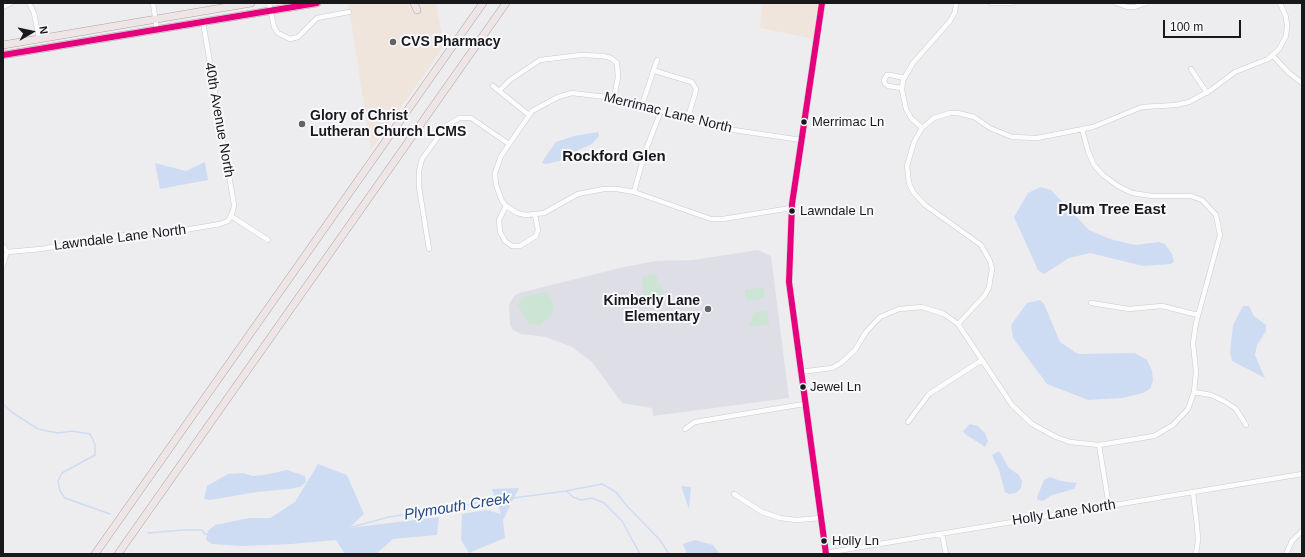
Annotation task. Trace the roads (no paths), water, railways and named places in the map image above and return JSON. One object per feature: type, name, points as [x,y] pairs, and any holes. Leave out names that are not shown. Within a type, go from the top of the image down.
[{"type":"main road","points":[[3,45],[251,3]]},
{"type":"main road","points":[[3,55],[317,3]]},
{"type":"main road","points":[[475,14],[478,3]]},
{"type":"main road","points":[[95,554],[483,3]]},
{"type":"main road","points":[[118,554],[506,3]]},
{"type":"street","points":[[3,7],[11,3]]},
{"type":"street","points":[[29,3],[34,13],[39,39]]},
{"type":"street","points":[[153,3],[158,30]]},
{"type":"street","points":[[270,3],[274,27],[278,33],[290,39],[298,37],[317,18],[349,12]]},
{"type":"street","points":[[822,3],[791,208],[789,282],[825,554]]},
{"type":"street","points":[[922,128],[911,118],[906,109],[902,88],[904,78],[913,63],[950,20],[956,3]]},
{"type":"street","points":[[990,3],[1012,3]]},
{"type":"street","points":[[1116,3],[1135,8],[1146,3]]},
{"type":"street","points":[[958,324],[986,295],[992,269],[990,261],[981,245],[925,205],[913,192],[909,183],[907,166],[914,142],[922,128],[934,118],[954,113],[966,114],[999,132],[1019,137],[1037,138],[1082,129],[1109,121],[1142,107],[1176,105],[1189,102],[1207,93],[1235,72],[1263,62],[1279,50],[1286,36],[1286,17],[1280,3]]},
{"type":"street","name":"40th Avenue North","points":[[203,22],[234,205],[231,217]]},
{"type":"street","points":[[499,91],[510,80],[540,60],[581,55],[603,56],[611,58],[617,63],[618,77],[614,98]]},
{"type":"street","points":[[1273,56],[1289,73],[1302,83]]},
{"type":"street","points":[[642,105],[655,71],[657,60]]},
{"type":"street","points":[[1191,69],[1207,93]]},
{"type":"street","points":[[655,71],[692,82],[696,89],[687,120]]},
{"type":"street","points":[[902,88],[888,86],[885,84],[884,80],[887,76],[891,75],[904,78]]},
{"type":"street","points":[[493,86],[529,115]]},
{"type":"street","name":"Merrimac Lane North","points":[[509,144],[529,115],[539,107],[564,94],[579,93],[614,98],[642,105],[687,120],[715,127],[801,140]]},
{"type":"street","points":[[634,192],[644,152],[661,111]]},
{"type":"street","points":[[429,249],[419,187],[419,171],[422,158],[442,131],[446,126],[459,118],[471,118],[509,144],[501,156],[495,173],[498,194],[506,206],[517,212],[535,215],[544,213],[566,200],[591,191],[618,189],[634,192],[711,219],[723,219],[791,208]]},
{"type":"street","points":[[800,372],[832,368],[841,363],[855,350],[873,324],[889,312],[899,309],[922,307],[944,314],[958,324],[1012,405],[1032,424],[1056,438],[1083,444],[1099,444],[1143,438],[1164,431],[1181,418],[1188,409],[1194,392],[1196,372],[1193,343],[1198,315],[1220,235],[1216,215],[1202,200],[1191,196],[1152,196],[1132,193],[1118,186],[1103,175],[1094,165],[1088,151],[1082,129]]},
{"type":"street","points":[[506,206],[499,220],[500,232],[505,241],[512,246],[520,246],[536,236],[538,230],[535,215]]},
{"type":"street","points":[[231,217],[268,240]]},
{"type":"street","name":"Lawndale Lane North","points":[[6,252],[42,249],[125,235],[167,233],[220,224],[231,217]]},
{"type":"street","points":[[3,246],[6,252],[3,265]]},
{"type":"street","points":[[1091,304],[1129,309],[1162,306],[1198,315]]},
{"type":"street","points":[[908,422],[930,394],[982,360]]},
{"type":"street","points":[[1194,392],[1211,395],[1224,401],[1236,409],[1246,425]]},
{"type":"street","points":[[685,429],[695,422],[804,404]]},
{"type":"street","points":[[1099,444],[1109,506]]},
{"type":"street","name":"Holly Lane North","points":[[825,554],[1302,474]]},
{"type":"street","points":[[1193,493],[1198,540],[1196,554]]},
{"type":"street","points":[[734,494],[762,512],[774,517],[796,520],[821,518]]},
{"type":"street","points":[[1286,554],[1292,541],[1302,531]]},
{"type":"street","points":[[942,534],[946,554]]},
{"type":"water","points":[[598,132],[599,136],[592,144],[570,154],[560,161],[546,164],[542,163],[556,142],[574,136]]},
{"type":"water","points":[[205,162],[208,180],[160,189],[155,163],[186,171]]},
{"type":"water","points":[[1040,187],[1051,190],[1089,230],[1110,239],[1135,245],[1159,242],[1165,244],[1172,254],[1174,262],[1171,264],[1143,266],[1090,253],[1069,258],[1044,274],[1038,270],[1014,217],[1028,193]]},
{"type":"water","points":[[1040,300],[1044,304],[1060,342],[1078,354],[1135,353],[1147,360],[1152,370],[1153,381],[1150,389],[1143,393],[1123,398],[1088,400],[1047,384],[1013,338],[1011,325],[1027,303]]},
{"type":"water","points":[[1243,306],[1249,306],[1254,316],[1266,325],[1266,331],[1257,345],[1255,355],[1265,378],[1232,361],[1230,353],[1233,325]]},
{"type":"water","points":[[970,424],[978,426],[985,433],[988,441],[985,447],[965,434],[963,431]]},
{"type":"water","points":[[999,451],[1009,468],[1019,475],[1022,481],[1021,488],[1016,493],[1009,494],[1005,492],[999,470],[992,455]]},
{"type":"water","points":[[318,464],[347,475],[364,514],[349,528],[439,517],[437,535],[393,539],[376,554],[345,554],[336,540],[242,546],[212,544],[206,540],[208,531],[215,525],[249,518],[270,518],[295,502]]},
{"type":"water","points":[[287,470],[305,476],[306,482],[300,487],[289,489],[257,492],[210,500],[204,499],[207,486],[228,474],[243,473],[253,476]]},
{"type":"water","points":[[1050,477],[1061,481],[1077,483],[1074,489],[1052,495],[1043,501],[1038,500],[1037,497],[1044,480]]},
{"type":"water","points":[[681,486],[691,487],[689,509]]},
{"type":"water","points":[[519,488],[503,520],[505,538],[469,553],[461,540],[462,514],[487,510],[501,514],[492,489]]},
{"type":"water","points":[[695,540],[713,545],[720,554],[687,554],[683,544]]},
{"type":"waterway","name":"Plymouth Creek","points":[[3,404],[13,413],[38,429],[58,433],[72,431],[90,434],[95,444],[95,455],[62,473],[58,481],[60,491],[65,498],[110,514]]},
{"type":"waterway","name":"Plymouth Creek","points":[[513,498],[566,491],[602,484],[616,492],[626,505],[660,540],[669,554]]},
{"type":"waterway","name":"Plymouth Creek","points":[[566,491],[573,497],[581,500],[592,498],[604,503],[622,521],[640,554]]},
{"type":"waterway","name":"Plymouth Creek","points":[[348,528],[389,517],[497,500]]},
{"type":"waterway","name":"Plymouth Creek","points":[[148,533],[202,530],[205,534],[209,534]]},
{"type":"place","name":"CVS Pharmacy","points":[[393,42]]},
{"type":"place","name":"Merrimac Ln","points":[[804,122]]},
{"type":"place","name":"Glory of Christ Lutheran Church LCMS","points":[[302,124]]},
{"type":"place","name":"Lawndale Ln","points":[[792,211]]},
{"type":"place","name":"Kimberly Lane Elementary","points":[[708,309]]},
{"type":"place","name":"Jewel Ln","points":[[803,387]]},
{"type":"place","name":"Holly Ln","points":[[824,541]]},
{"type":"district","name":"Rockford Glen","points":[[614,157]]},
{"type":"district","name":"Plum Tree East","points":[[1112,210]]}]
